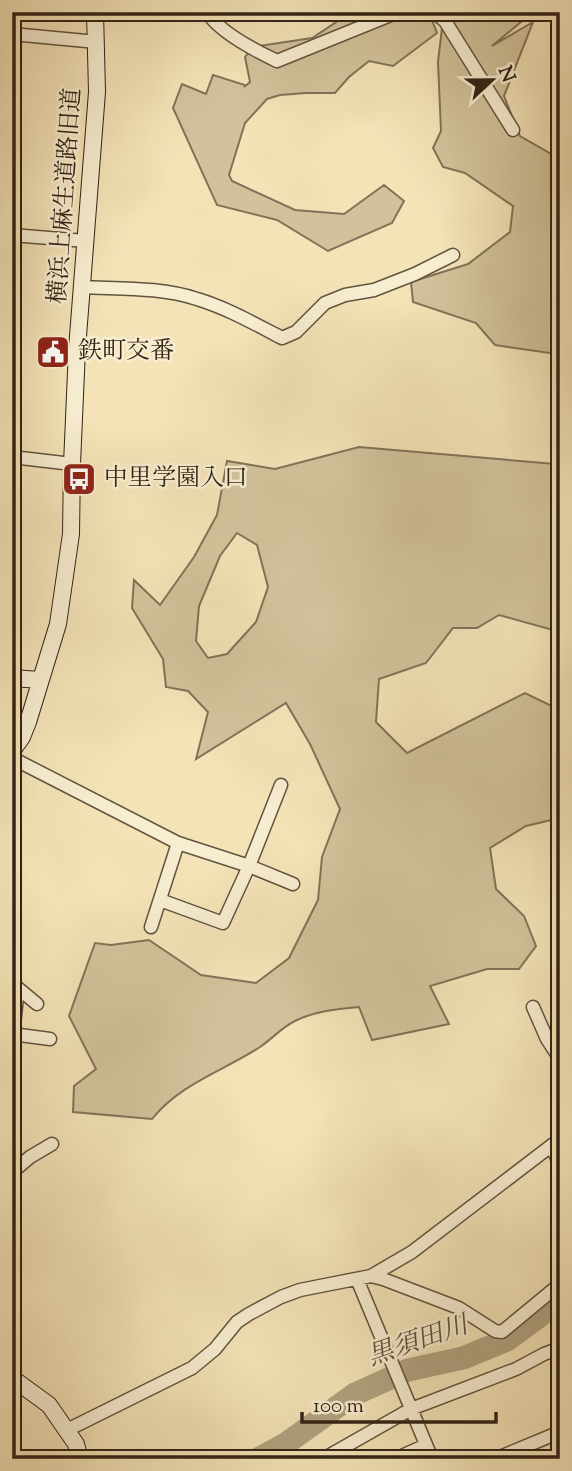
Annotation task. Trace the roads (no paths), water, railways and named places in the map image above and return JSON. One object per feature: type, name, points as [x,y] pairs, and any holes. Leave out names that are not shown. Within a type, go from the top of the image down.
[{"type":"street","name":"横浜上麻生道路旧道","points":[[12,751],[28,722],[58,624],[71,534],[72,464],[82,287],[97,92],[95,12]]},
{"type":"street","points":[[207,12],[212,20],[254,50],[277,61],[398,12]]},
{"type":"street","points":[[434,12],[444,21],[513,130]]},
{"type":"street","points":[[12,34],[97,42]]},
{"type":"street","points":[[12,234],[86,241]]},
{"type":"street","points":[[82,287],[157,290],[197,298],[282,338],[296,332],[325,303],[345,295],[374,290],[453,255]]},
{"type":"street","points":[[12,457],[72,464]]},
{"type":"street","points":[[12,678],[40,680]]},
{"type":"street","points":[[12,758],[178,844],[249,866],[293,884]]},
{"type":"street","points":[[159,900],[223,923],[281,785]]},
{"type":"street","points":[[151,927],[178,844]]},
{"type":"street","points":[[15,986],[37,1004]]},
{"type":"street","points":[[13,1075],[15,986]]},
{"type":"street","points":[[533,1007],[547,1039],[560,1059]]},
{"type":"street","points":[[13,1034],[50,1039]]},
{"type":"street","points":[[67,1430],[192,1368],[215,1349],[237,1322],[249,1314],[292,1292],[371,1276],[412,1252],[555,1142],[560,1164]]},
{"type":"street","points":[[12,1170],[52,1144]]},
{"type":"street","points":[[371,1276],[459,1308],[495,1331],[502,1332],[560,1284]]},
{"type":"street","points":[[357,1279],[432,1459]]},
{"type":"street","points":[[544,1354],[560,1336]]},
{"type":"street","points":[[323,1459],[409,1406],[516,1369],[560,1348]]},
{"type":"street","points":[[12,1378],[49,1405],[76,1444],[80,1459]]},
{"type":"street","points":[[495,1459],[560,1432]]},
{"type":"street","points":[[395,1459],[426,1445]]},
{"type":"waterway","name":"黒須田川","points":[[258,1459],[284,1445],[355,1394],[408,1370],[463,1358],[507,1340],[560,1301]]},
{"type":"place","name":"鉄町交番","points":[[53,352]]},
{"type":"place","name":"中里学園入口","points":[[79,479]]}]
